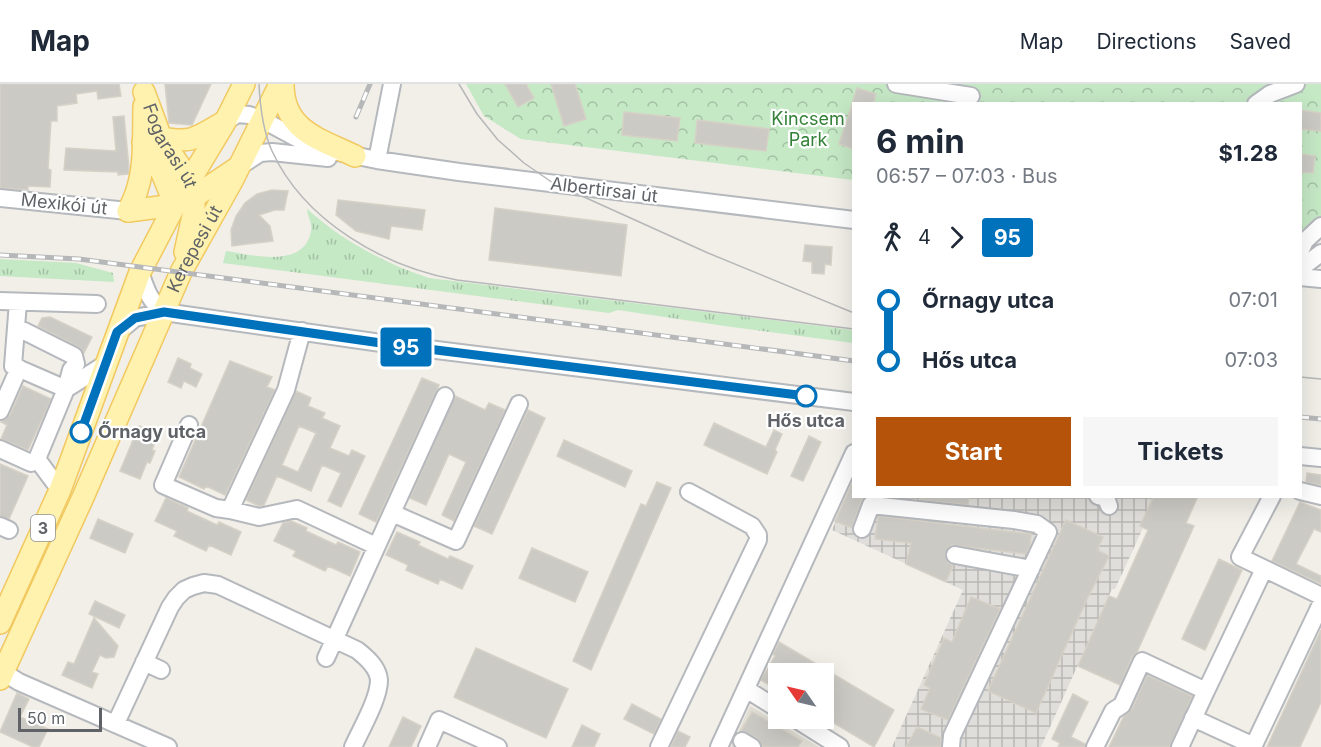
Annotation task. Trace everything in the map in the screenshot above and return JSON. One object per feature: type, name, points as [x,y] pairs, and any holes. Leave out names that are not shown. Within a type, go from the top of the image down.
[{"type":"main road","name":"3","points":[[0,623],[60,490],[140,272],[175,205],[192,189],[209,147],[231,118],[244,84]]},
{"type":"main road","points":[[282,84],[288,111],[301,128],[317,139],[355,156]]},
{"type":"main road","name":"Kerepesi út","points":[[1,674],[89,485],[178,276],[240,166],[282,84]]},
{"type":"main road","name":"Fogarasi út","points":[[143,88],[152,140],[175,205]]},
{"type":"main road","points":[[128,211],[137,195],[152,140],[194,140],[231,118]]},
{"type":"main road","name":"Fogarasi út","points":[[152,140],[192,189],[194,211],[178,276]]},
{"type":"main road","points":[[192,189],[240,166]]},
{"type":"main road","points":[[128,211],[175,205]]},
{"type":"main road","points":[[128,211],[145,222],[154,242]]},
{"type":"street","points":[[377,160],[392,84]]},
{"type":"street","points":[[896,84],[970,96]]},
{"type":"street","points":[[1259,102],[1270,94],[1296,84]]},
{"type":"street","name":"Albertirsai út","points":[[231,118],[249,115],[313,147],[377,160],[852,220]]},
{"type":"street","name":"Albertirsai út","points":[[240,166],[260,153],[272,152],[334,159],[355,156]]},
{"type":"street","name":"Mexikói út","points":[[0,198],[128,211]]},
{"type":"street","points":[[1302,248],[1305,241],[1321,226]]},
{"type":"street","points":[[1302,267],[1321,252]]},
{"type":"street","points":[[140,272],[148,297],[164,312]]},
{"type":"street","points":[[178,276],[185,303],[194,316]]},
{"type":"street","points":[[1302,277],[1321,279]]},
{"type":"street","points":[[0,301],[97,304]]},
{"type":"street","points":[[18,302],[13,366],[66,389]]},
{"type":"street","points":[[117,332],[135,318],[164,312],[400,346],[852,402]]},
{"type":"street","points":[[0,449],[31,463],[37,459],[66,389],[71,370],[76,364],[74,356],[16,327]]},
{"type":"street","points":[[230,510],[286,390],[302,331]]},
{"type":"street","points":[[66,389],[82,381],[106,363]]},
{"type":"street","points":[[0,411],[19,368]]},
{"type":"street","points":[[326,658],[445,396]]},
{"type":"street","points":[[392,513],[456,541],[519,404]]},
{"type":"street","points":[[189,425],[163,485],[216,508],[259,517],[297,509],[376,546]]},
{"type":"street","points":[[1302,456],[1321,458]]},
{"type":"street","points":[[719,747],[852,457]]},
{"type":"street","points":[[37,459],[60,490]]},
{"type":"street","points":[[1302,491],[1321,496]]},
{"type":"street","points":[[659,747],[758,540],[758,535],[752,526],[689,492]]},
{"type":"street","points":[[1271,498],[1240,557],[1321,596]]},
{"type":"street","points":[[862,528],[871,505],[1014,520],[1037,524],[1048,532],[952,736],[951,747]]},
{"type":"street","points":[[955,555],[1031,569]]},
{"type":"street","points":[[1180,747],[1264,569]]},
{"type":"street","points":[[116,723],[176,598],[184,590],[204,583],[218,585],[335,639],[367,657],[379,680],[375,698],[353,747]]},
{"type":"street","points":[[1193,718],[1253,747],[1321,604]]},
{"type":"street","points":[[1095,747],[1113,711],[1122,705],[1142,661],[1206,691]]},
{"type":"street","points":[[144,662],[161,670]]},
{"type":"street","points":[[1,674],[168,747]]},
{"type":"street","points":[[746,689],[768,703]]},
{"type":"street","points":[[427,747],[439,720],[498,747]]},
{"type":"street","points":[[811,729],[840,747]]},
{"type":"shaded area","points":[[852,482],[852,498],[1154,498],[1140,526],[1143,528],[1115,589],[1112,589],[1041,747],[892,747],[963,590],[832,530]]},
{"type":"shaded area","points":[[750,706],[768,717],[768,729],[789,729],[819,747],[731,747]]},
{"type":"green space","name":"Kincsem Park","points":[[466,84],[1321,84],[1321,217],[1302,231],[1302,102],[852,102],[852,180],[521,139],[484,116]]},
{"type":"green space","points":[[307,209],[334,231],[364,250],[429,278],[852,330],[852,343],[618,310],[609,313],[223,263],[226,251],[275,257],[298,251],[306,244],[311,226]]},
{"type":"green space","points":[[0,259],[76,263],[113,273],[114,282],[0,276]]},
{"type":"building","points":[[0,84],[119,84],[121,96],[98,99],[97,91],[76,94],[77,103],[57,106],[57,121],[51,121],[48,169],[51,170],[50,187],[28,186],[28,190],[0,188]]},
{"type":"building","points":[[165,84],[211,84],[192,125],[169,123]]},
{"type":"building","points":[[505,84],[526,84],[534,98],[518,107]]},
{"type":"building","points":[[551,84],[575,84],[586,119],[564,126]]},
{"type":"building","points":[[857,88],[876,94],[874,102],[853,102]]},
{"type":"building","points":[[852,105],[852,148],[839,144]]},
{"type":"building","points":[[1302,110],[1321,113],[1321,131],[1302,129]]},
{"type":"building","points":[[624,112],[680,118],[677,141],[622,135]]},
{"type":"building","points":[[124,116],[128,174],[64,170],[66,148],[116,151],[113,117]]},
{"type":"building","points":[[697,120],[769,129],[766,151],[695,143]]},
{"type":"building","points":[[1302,154],[1315,156],[1313,173],[1302,172]]},
{"type":"building","points":[[272,190],[288,191],[284,210],[259,215],[270,226],[273,241],[232,246],[231,230],[236,216],[245,203],[257,194]]},
{"type":"building","points":[[338,200],[425,210],[422,230],[391,226],[389,239],[356,231],[336,215]]},
{"type":"building","points":[[495,208],[627,225],[621,276],[489,260]]},
{"type":"building","points":[[805,245],[832,247],[831,265],[825,264],[824,274],[812,273],[812,262],[803,261]]},
{"type":"building","points":[[50,317],[92,337],[84,353],[79,347],[38,326],[42,318]]},
{"type":"building","points":[[178,358],[191,364],[190,368],[202,374],[196,387],[184,381],[181,388],[168,382]]},
{"type":"building","points":[[230,361],[272,377],[267,387],[275,390],[225,495],[206,486],[204,489],[179,477]]},
{"type":"building","points":[[422,378],[439,385],[376,522],[359,514]]},
{"type":"building","points":[[23,386],[51,399],[28,450],[1,439],[7,425],[1,422],[10,415]]},
{"type":"building","points":[[296,391],[311,398],[308,406],[325,413],[322,418],[340,426],[330,448],[349,456],[352,450],[365,456],[341,507],[328,501],[341,473],[322,465],[311,491],[277,476],[264,505],[259,506],[246,500]],"holes":[[[299,426],[316,433],[298,472],[282,465]]]},
{"type":"building","points":[[455,396],[485,410],[489,403],[505,410],[454,521],[442,515],[466,462],[449,454],[426,505],[410,498]]},
{"type":"building","points":[[528,410],[545,418],[492,534],[474,526]]},
{"type":"building","points":[[714,423],[766,447],[774,430],[782,434],[767,474],[704,445]]},
{"type":"building","points":[[139,426],[158,434],[152,450],[155,451],[150,463],[147,462],[140,479],[120,471]]},
{"type":"building","points":[[809,436],[821,442],[803,481],[791,476]]},
{"type":"building","points":[[564,440],[632,471],[625,487],[557,456]]},
{"type":"building","points":[[0,464],[28,476],[9,519],[0,516]]},
{"type":"building","points":[[1307,473],[1321,475],[1321,485],[1306,482]]},
{"type":"building","points":[[657,482],[671,488],[591,670],[573,661],[641,504],[646,506]]},
{"type":"building","points":[[852,483],[852,498],[863,498],[852,528],[835,521]]},
{"type":"building","points":[[166,498],[217,525],[219,522],[241,532],[231,555],[209,545],[206,551],[174,536],[177,531],[155,521]]},
{"type":"building","points":[[920,498],[969,498],[968,505],[920,500]]},
{"type":"building","points":[[1153,498],[1197,498],[1186,523],[1194,526],[1120,685],[1078,666],[1109,596],[1117,599],[1148,530],[1140,526]]},
{"type":"building","points":[[1300,502],[1321,510],[1321,532],[1314,529],[1296,564],[1321,576],[1321,584],[1272,561]]},
{"type":"building","points":[[878,516],[1031,534],[1030,546],[1026,554],[951,545],[945,554],[948,563],[953,565],[946,582],[906,564],[911,543],[875,539]]},
{"type":"building","points":[[98,519],[133,534],[125,553],[90,538]]},
{"type":"building","points":[[1066,520],[1103,537],[1097,550],[1109,556],[1087,599],[1036,713],[988,691]]},
{"type":"building","points":[[291,521],[336,545],[338,542],[360,552],[350,576],[328,566],[325,571],[293,556],[296,551],[274,541],[283,523]]},
{"type":"building","points":[[397,532],[420,542],[418,545],[448,559],[450,556],[473,566],[462,589],[440,579],[438,584],[406,570],[408,565],[386,555]]},
{"type":"building","points":[[532,548],[588,572],[575,602],[519,578]]},
{"type":"building","points":[[1219,559],[1242,570],[1205,650],[1182,639]]},
{"type":"building","points":[[971,597],[1000,609],[948,720],[921,709],[930,688],[924,685],[944,638],[952,642]]},
{"type":"building","points":[[95,601],[125,615],[119,628],[89,614]]},
{"type":"building","points":[[94,618],[118,646],[114,657],[106,658],[100,655],[92,672],[98,674],[92,688],[62,675],[68,662],[74,664]]},
{"type":"building","points":[[1321,630],[1321,702],[1300,747],[1267,747]]},
{"type":"building","points":[[779,642],[815,663],[771,663],[775,656],[773,654]]},
{"type":"building","points":[[476,648],[568,689],[546,738],[454,697]]},
{"type":"building","points":[[768,668],[768,684],[761,680]]},
{"type":"building","points":[[834,675],[894,710],[874,747],[834,723]]},
{"type":"building","points":[[1147,675],[1192,696],[1170,747],[1109,747],[1124,716],[1132,709]]},
{"type":"building","points":[[17,693],[29,699],[20,717],[48,729],[39,747],[33,747],[0,732]]},
{"type":"building","points":[[1073,694],[1088,702],[1071,737],[1085,744],[1085,747],[1058,747],[1060,743],[1052,739]]},
{"type":"building","points":[[632,704],[661,719],[654,734],[624,719]]},
{"type":"building","points":[[752,712],[768,721],[768,729],[781,729],[802,741],[798,747],[763,747],[757,738],[741,731]]},
{"type":"building","points":[[403,717],[421,726],[411,747],[389,747]]},
{"type":"building","points":[[582,725],[600,734],[594,747],[572,747]]},
{"type":"building","points":[[917,727],[941,738],[941,747],[906,747]]},
{"type":"building","points":[[678,731],[690,737],[685,747],[671,747]]},
{"type":"tram line","points":[[259,84],[262,118],[272,151],[286,176],[304,199],[349,237],[402,264],[429,274],[457,280],[852,329]]},
{"type":"tram line","points":[[459,84],[477,114],[498,140],[524,163],[553,183],[708,253],[852,312]]},
{"type":"tram line","points":[[1302,377],[1321,379]]},
{"type":"railway","points":[[356,117],[370,84]]},
{"type":"railway","points":[[0,255],[79,259],[852,361]]},
{"type":"railway","points":[[1302,417],[1321,419]]},
{"type":"bus line","name":"95","points":[[81,432],[117,332],[135,318],[164,312],[388,344],[806,396]]},
{"type":"place","name":"Hős utca","points":[[806,396]]},
{"type":"place","name":"Őrnagy utca","points":[[81,432]]}]
